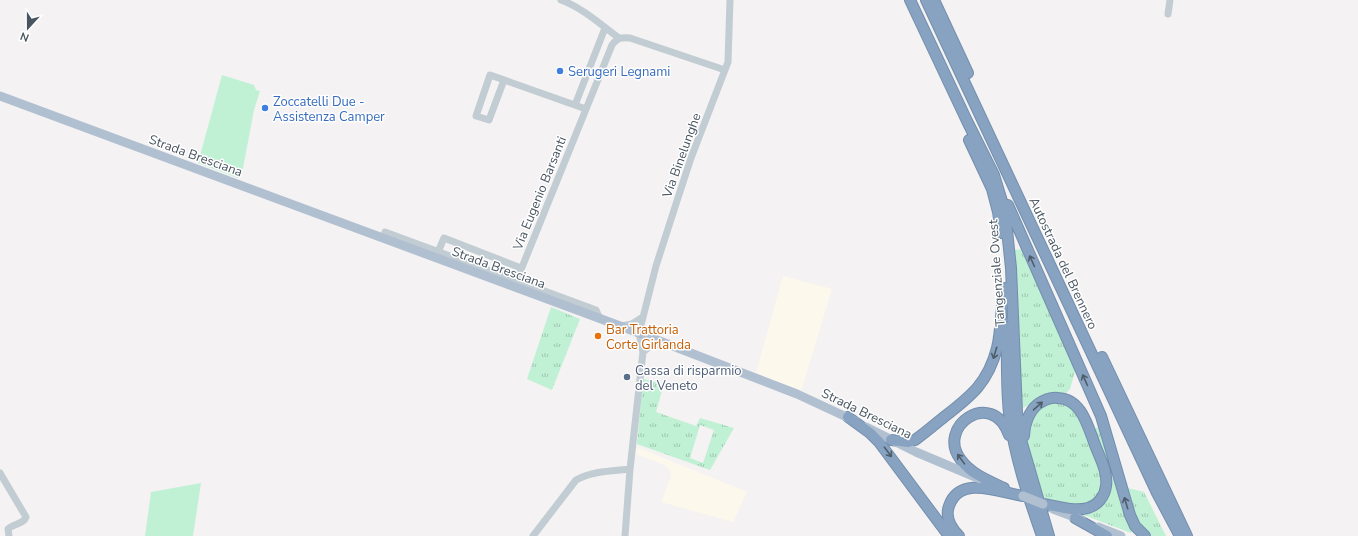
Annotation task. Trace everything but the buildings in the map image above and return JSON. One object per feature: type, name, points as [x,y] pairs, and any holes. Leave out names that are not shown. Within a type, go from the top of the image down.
[{"type":"highway","name":"Tangenziale Ovest","points":[[904,0],[992,189],[998,212],[1002,237],[1006,288],[1009,411],[1022,474],[1042,536]]},
{"type":"highway","name":"Tangenziale Ovest","points":[[910,0],[994,175],[1005,211],[1009,244],[1017,412],[1021,440],[1036,495],[1050,536]]},
{"type":"highway","name":"Autostrada del Brennero","points":[[926,0],[1157,493],[1180,536]]},
{"type":"highway","name":"Autostrada del Brennero","points":[[934,0],[1170,501],[1188,536]]},
{"type":"highway","points":[[994,175],[1101,416],[1130,515],[1135,526],[1145,536]]},
{"type":"highway","points":[[891,440],[908,442],[915,440],[977,390],[987,375],[995,354],[1006,288]]},
{"type":"highway","points":[[1036,495],[1024,440],[1025,427],[1031,413],[1037,405],[1051,398],[1062,398],[1075,405],[1085,418],[1103,465],[1106,476],[1106,485],[1102,497],[1091,506],[1078,509],[1054,507],[1043,504]]},
{"type":"highway","points":[[1002,490],[972,471],[958,456],[955,446],[955,436],[958,427],[965,419],[976,414],[988,413],[994,415],[1002,422],[1006,427],[1022,474]]},
{"type":"highway","points":[[848,417],[879,442],[949,536]]},
{"type":"highway","points":[[959,536],[950,523],[947,513],[949,505],[955,495],[964,489],[973,488],[1002,490],[1023,496]]},
{"type":"highway","points":[[1032,508],[1036,536]]},
{"type":"highway","points":[[1075,518],[1107,536]]},
{"type":"main road","name":"Strada Bresciana","points":[[0,96],[383,238],[585,310],[620,326],[797,394],[848,417],[891,440],[1002,490]]},
{"type":"main road","points":[[1023,496],[1043,504]]},
{"type":"main road","points":[[1054,507],[1075,518],[1121,536]]},
{"type":"street","points":[[562,0],[570,3],[620,38],[630,38],[725,70]]},
{"type":"street","name":"Via Binelunghe","points":[[639,333],[656,266],[675,207],[728,62],[730,0]]},
{"type":"street","points":[[1168,14],[1170,0]]},
{"type":"street","points":[[574,105],[605,28]]},
{"type":"street","name":"Via Eugenio Barsanti","points":[[515,284],[612,45],[620,38]]},
{"type":"street","points":[[504,80],[489,120],[476,116],[490,75],[586,109]]},
{"type":"street","name":"Strada Bresciana","points":[[383,238],[385,232],[515,284]]},
{"type":"street","name":"Strada Bresciana","points":[[438,252],[444,238],[521,268]]},
{"type":"street","points":[[620,326],[632,324],[643,317]]},
{"type":"street","points":[[625,536],[630,469],[643,352],[639,333]]},
{"type":"street","points":[[643,352],[650,346],[662,342]]},
{"type":"street","points":[[533,536],[576,480],[593,474],[630,469]]},
{"type":"street","points":[[0,473],[26,517],[23,522],[8,528],[9,536]]},
{"type":"shaded area","points":[[783,276],[832,289],[801,391],[756,373]]},
{"type":"shaded area","points":[[637,447],[747,492],[733,522],[661,502],[671,476],[670,470],[664,465],[636,454]]},
{"type":"green space","points":[[222,75],[254,85],[256,90],[260,91],[254,110],[243,168],[238,178],[198,163]]},
{"type":"green space","points":[[1022,249],[1076,368],[1070,389],[1064,395],[1036,402],[1020,409],[1014,250]]},
{"type":"green space","points":[[551,307],[580,319],[552,390],[527,379]]},
{"type":"green space","points":[[643,379],[664,384],[656,412],[696,426],[700,418],[734,428],[710,470],[637,444]],"holes":[[[700,425],[714,430],[703,463],[690,458]]]},
{"type":"green space","points":[[1052,401],[1066,402],[1081,415],[1105,484],[1094,503],[1063,506],[1039,496],[1027,440],[1027,433],[1033,416],[1041,407]]},
{"type":"green space","points":[[1102,426],[1134,530],[1131,533],[1081,514],[1107,496],[1093,429]]},
{"type":"green space","points":[[201,483],[193,536],[145,536],[151,492]]},
{"type":"green space","points":[[1124,487],[1144,492],[1166,536],[1150,536],[1140,528],[1133,515]]},
{"type":"place","name":"Serugeri Legnami","points":[[560,71]]},
{"type":"place","name":"Zoccatelli Due - Assistenza Camper","points":[[265,108]]},
{"type":"place","name":"Bar Trattoria Corte Girlanda","points":[[598,336]]},
{"type":"place","name":"Cassa di risparmio del Veneto","points":[[627,377]]}]
